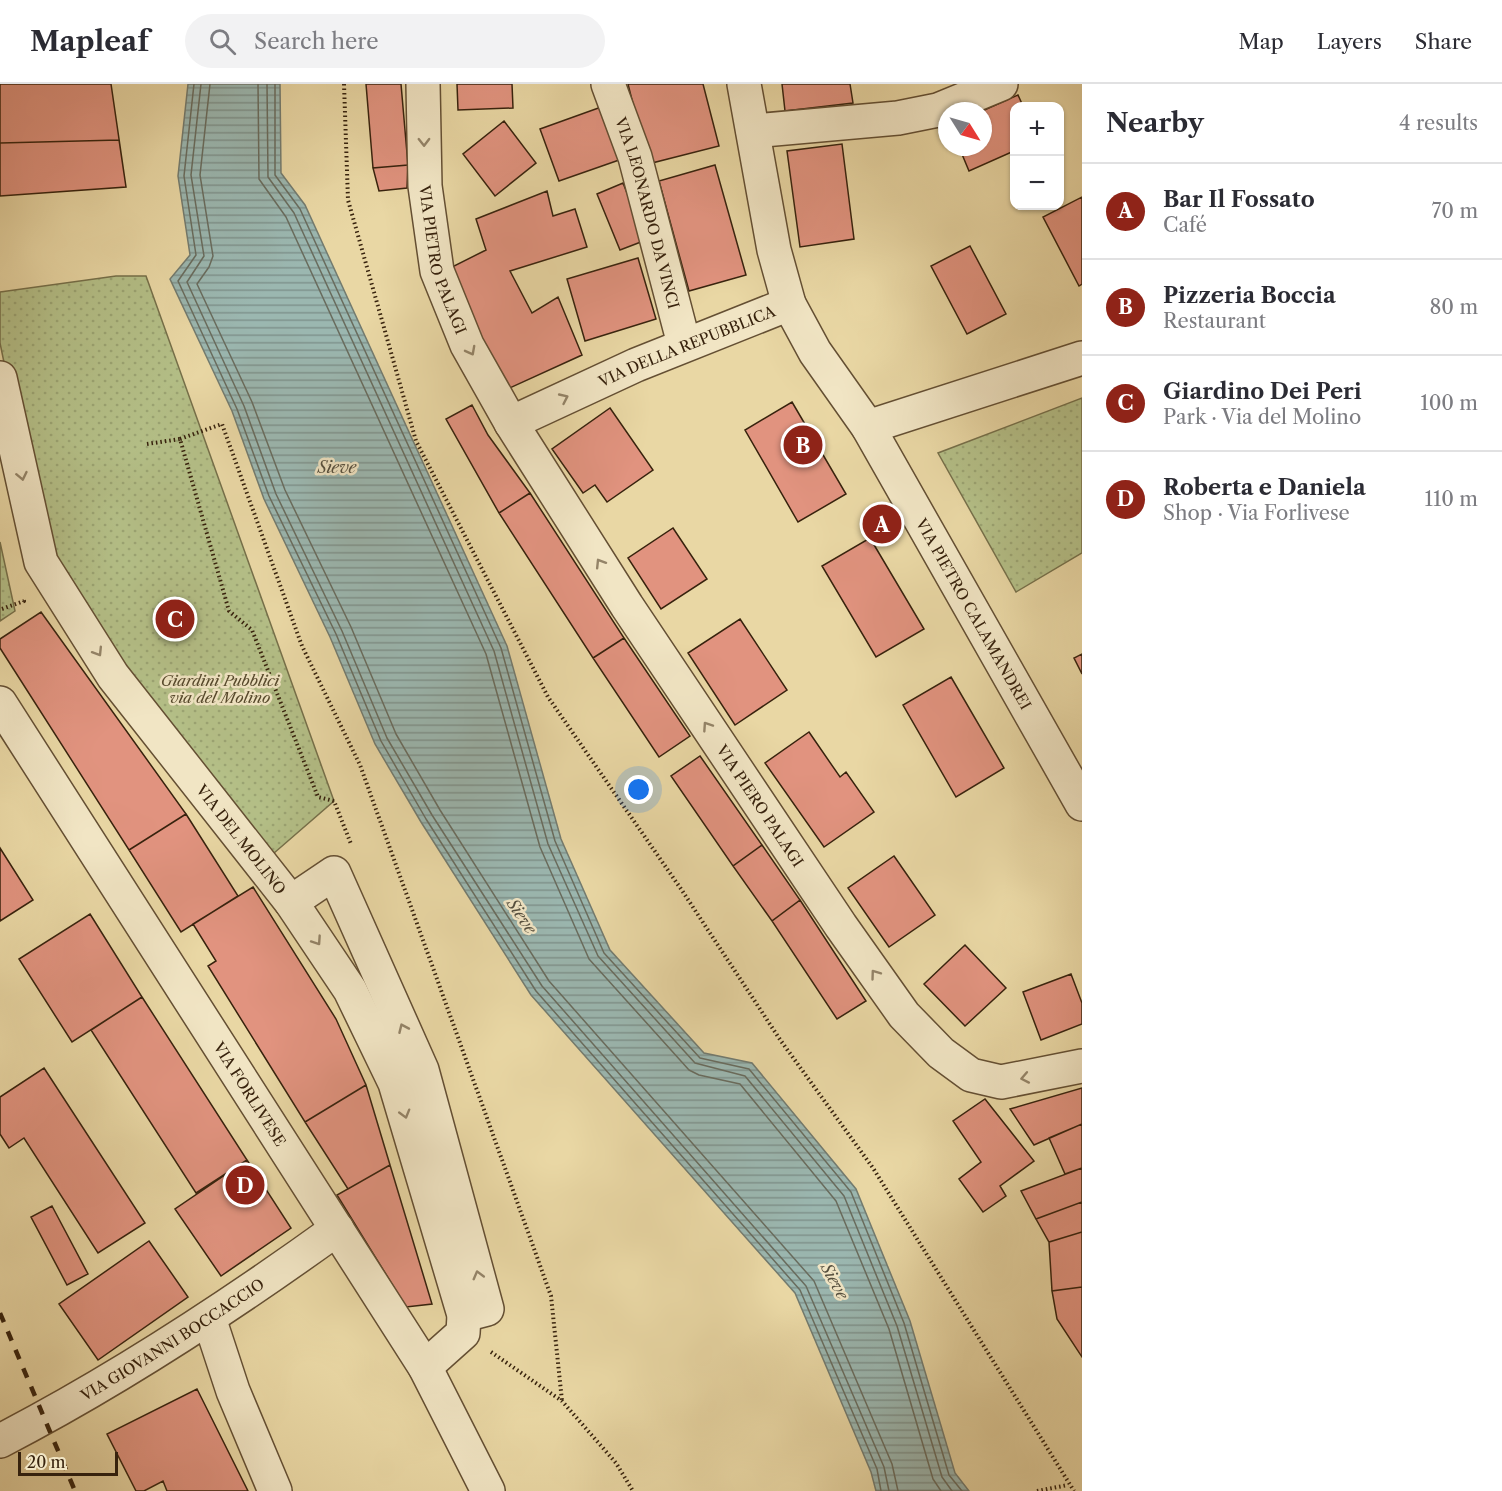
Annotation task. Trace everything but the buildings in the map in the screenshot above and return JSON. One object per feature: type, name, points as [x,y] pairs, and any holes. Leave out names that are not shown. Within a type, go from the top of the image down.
[{"type":"street","name":"VIA PIETRO PALAGI","points":[[423,84],[425,186],[437,271],[467,345],[511,423]]},
{"type":"street","name":"VIA LEONARDO DA VINCI","points":[[608,84],[635,157],[684,344]]},
{"type":"street","name":"VIA DELLA REPUBBLICA","points":[[511,423],[684,344],[789,304],[774,250],[744,84]]},
{"type":"street","points":[[753,131],[898,118],[938,110],[1001,84]]},
{"type":"street","name":"VIA PIETRO CALAMANDREI","points":[[789,304],[815,352],[868,427],[1082,804]]},
{"type":"street","points":[[868,427],[1082,358]]},
{"type":"street","name":"VIA DEL MOLINO","points":[[0,378],[41,562],[113,676],[291,902],[350,990],[395,1083],[463,1324]]},
{"type":"street","name":"VIA PIERO PALAGI","points":[[511,423],[627,606],[841,926],[904,1015],[941,1053],[971,1075],[1001,1082],[1082,1066]]},
{"type":"street","name":"VIA FORLIVESE","points":[[0,703],[425,1367],[488,1491]]},
{"type":"street","points":[[291,902],[334,873],[422,1070],[487,1309],[463,1324],[425,1367]]},
{"type":"street","name":"VIA GIOVANNI BOCCACCIO","points":[[0,1441],[80,1400],[208,1318],[337,1229]]},
{"type":"street","points":[[208,1318],[233,1391],[275,1491]]},
{"type":"path","points":[[344,84],[348,200],[416,441],[548,697],[681,889],[781,1041],[873,1168],[1068,1485],[1074,1491]]},
{"type":"path","points":[[147,444],[180,439],[222,424],[302,646],[360,765],[551,1296],[562,1401]]},
{"type":"path","points":[[180,439],[229,611],[252,630],[318,797],[334,801],[352,847],[334,873]]},
{"type":"path","points":[[0,601],[0,610]]},
{"type":"path","points":[[463,1324],[562,1401],[616,1463],[633,1491]]},
{"type":"path","points":[[1037,1491],[1068,1485]]},
{"type":"green space","name":"Giardini Pubblici via del Molino","points":[[116,276],[146,276],[334,801],[266,860],[45,562],[0,343],[0,292]]},
{"type":"green space","points":[[1082,398],[1082,553],[1016,592],[938,453]]},
{"type":"green space","points":[[0,542],[15,611],[0,621]]},
{"type":"water","name":"Sieve","points":[[188,84],[280,84],[281,173],[305,205],[507,646],[561,839],[610,950],[704,1053],[752,1063],[856,1189],[910,1321],[955,1473],[969,1491],[876,1491],[871,1472],[795,1293],[531,995],[421,822],[375,744],[330,637],[264,499],[232,411],[170,279],[190,255],[178,176]]},
{"type":"railway","points":[[0,1313],[75,1491]]},
{"type":"place","name":"Pizzeria Boccia","points":[[803,445]]},
{"type":"place","name":"Bar Il Fossato","points":[[882,524]]},
{"type":"place","name":"Giardino Dei Peri","points":[[175,619]]},
{"type":"place","name":"Roberta e Daniela","points":[[245,1185]]}]
